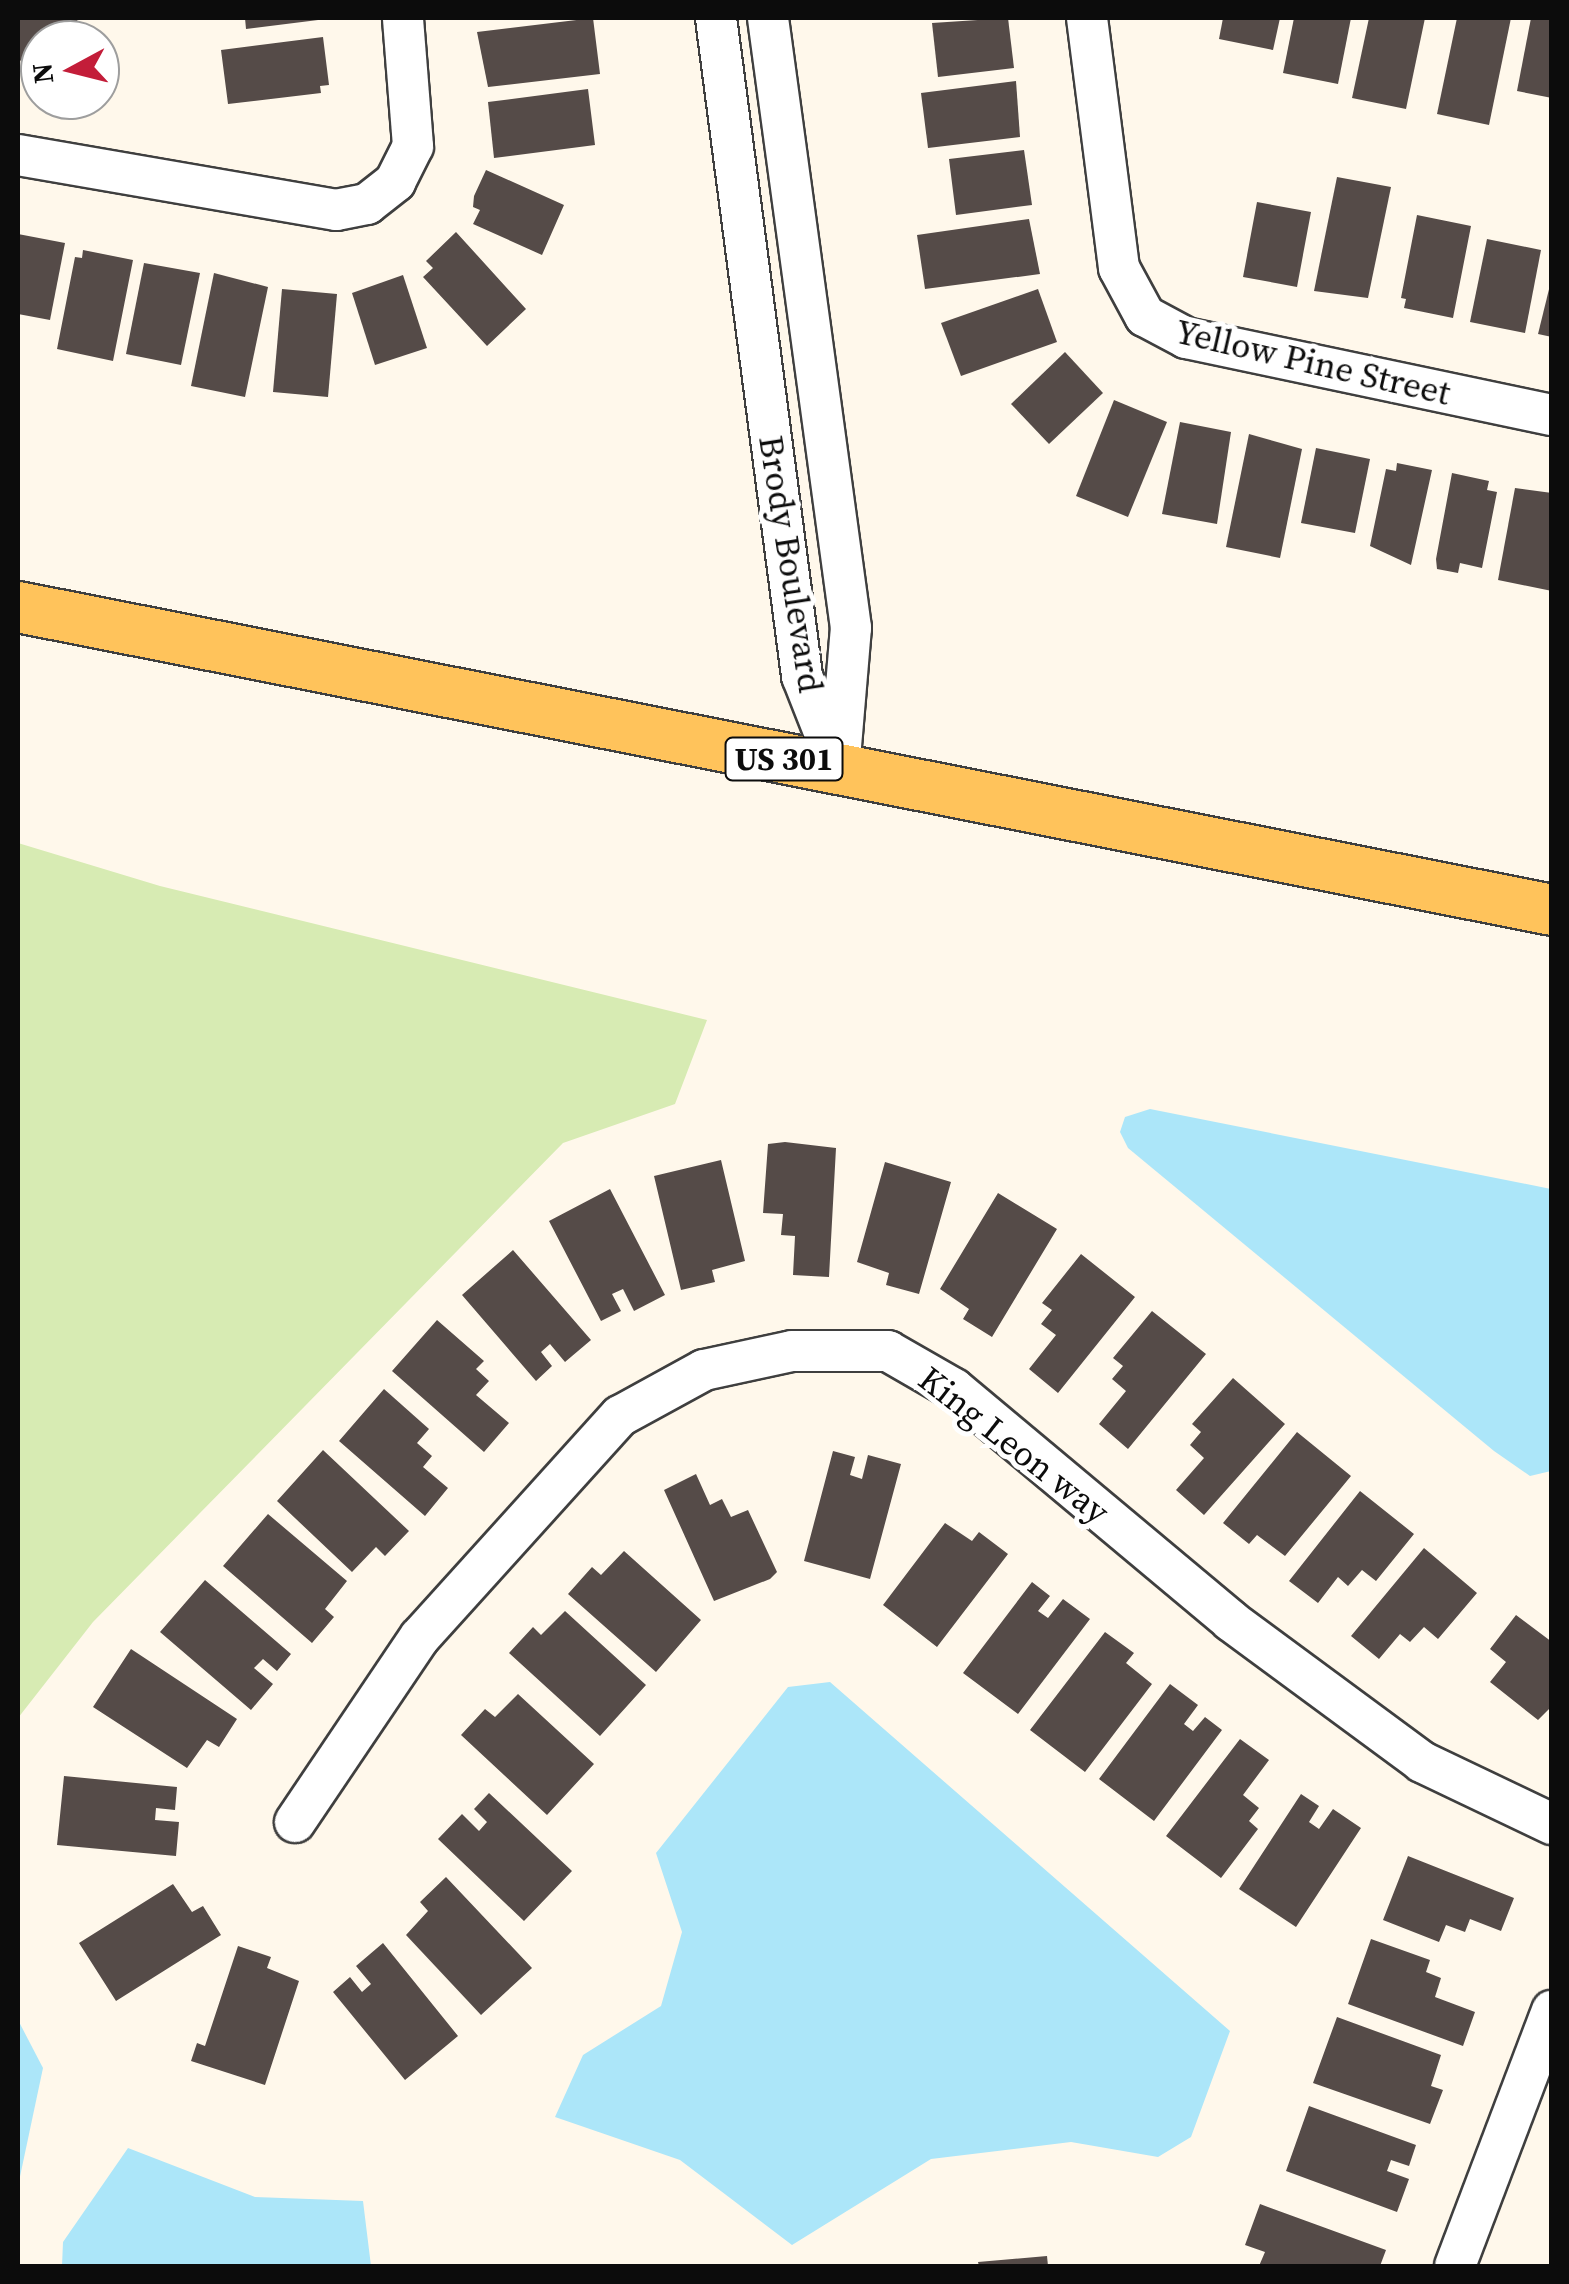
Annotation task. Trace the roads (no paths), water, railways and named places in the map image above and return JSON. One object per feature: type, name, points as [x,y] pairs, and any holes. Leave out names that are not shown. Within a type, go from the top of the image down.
[{"type":"main road","name":"US 301","points":[[18,607],[1552,910]]},
{"type":"street","points":[[18,155],[336,210],[367,204],[395,182],[414,146],[403,18]]},
{"type":"street","name":"Brody Boulevard","points":[[716,18],[802,676],[839,770]]},
{"type":"street","name":"Brody Boulevard","points":[[768,18],[851,628],[839,770]]},
{"type":"street","name":"Yellow Pine Street","points":[[1087,18],[1119,268],[1145,316],[1186,338],[1552,415]]},
{"type":"street","name":"King Leon way","points":[[295,1822],[420,1637],[620,1416],[704,1370],[792,1351],[888,1352],[954,1389],[1231,1621],[1422,1762],[1552,1824]]},
{"type":"street","points":[[1455,2266],[1552,2011]]},
{"type":"water","points":[[1150,1109],[1551,1189],[1551,1471],[1530,1476],[1494,1451],[1128,1148],[1120,1132],[1125,1117]]},
{"type":"water","points":[[830,1682],[1230,2031],[1191,2137],[1158,2157],[1071,2142],[931,2159],[792,2245],[680,2160],[555,2117],[583,2055],[661,2006],[682,1932],[656,1853],[788,1687]]},
{"type":"water","points":[[18,2020],[43,2068],[18,2186]]},
{"type":"water","points":[[128,2148],[255,2197],[363,2201],[371,2266],[62,2266],[63,2242]]}]
